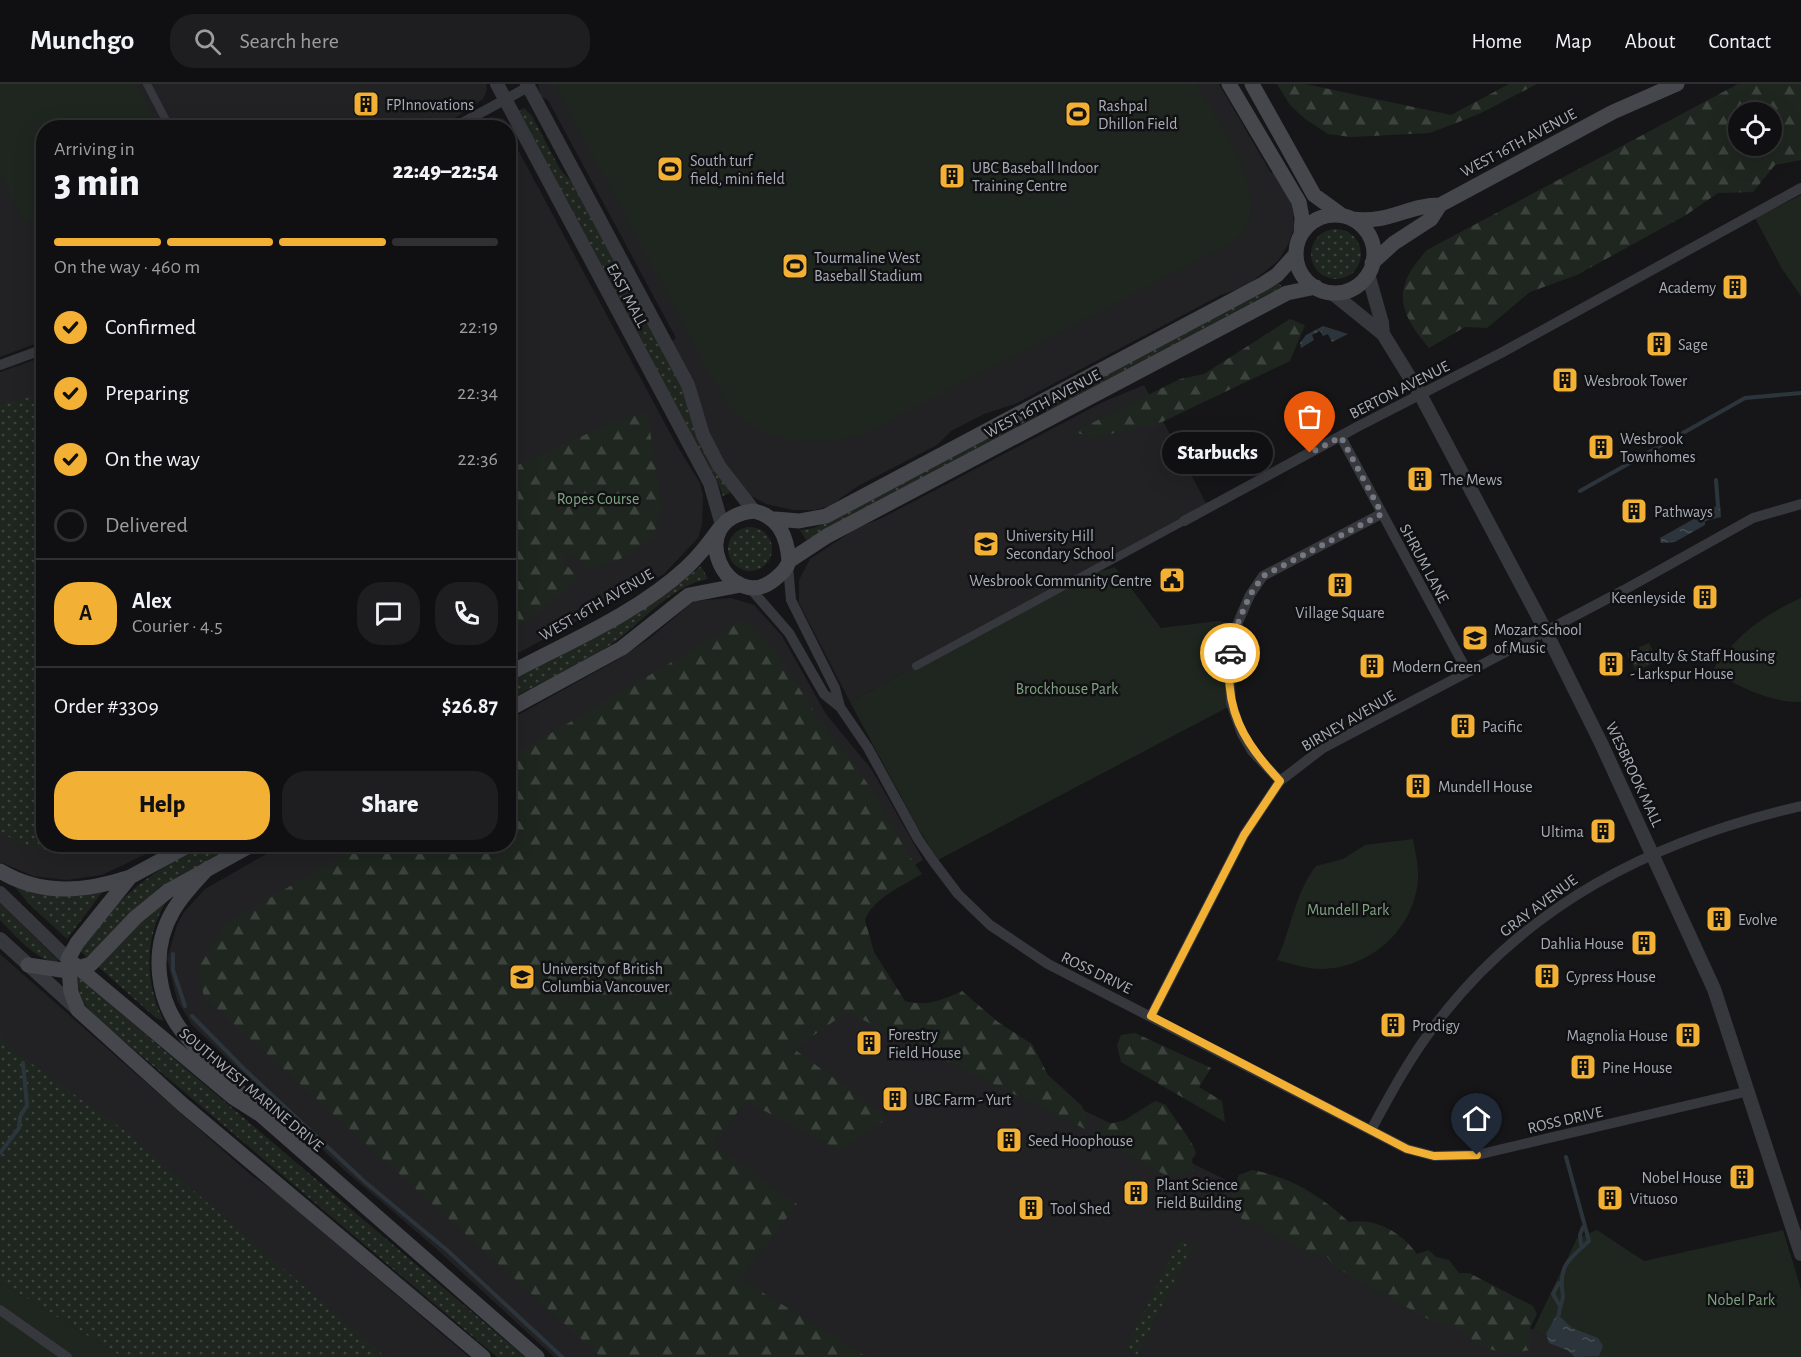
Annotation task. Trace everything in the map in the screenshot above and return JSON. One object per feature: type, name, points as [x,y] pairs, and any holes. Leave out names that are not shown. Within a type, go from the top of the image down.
[{"type":"main road","points":[[1229,84],[1299,202],[1302,218],[1301,235],[1296,254],[1301,272],[1316,287],[1331,292],[1355,287],[1370,269],[1373,251],[1369,236],[1348,218],[1314,195],[1252,84]]},
{"type":"main road","name":"WEST 16TH AVENUE","points":[[1613,112],[1654,84]]},
{"type":"main road","name":"WEST 16TH AVENUE","points":[[1348,218],[1383,220],[1423,205],[1440,205],[1613,112],[1677,84]]},
{"type":"main road","name":"WEST 16TH AVENUE","points":[[1370,269],[1394,243],[1431,219],[1440,205]]},
{"type":"main road","points":[[1301,235],[1319,219],[1348,218]]},
{"type":"main road","name":"WEST 16TH AVENUE","points":[[775,519],[799,521],[826,516],[1263,284],[1277,275],[1296,254]]},
{"type":"main road","name":"WEST 16TH AVENUE","points":[[789,564],[827,536],[1287,292],[1316,287]]},
{"type":"main road","points":[[516,706],[622,648],[688,595],[745,586],[758,588],[770,584],[789,564],[786,540],[775,519],[754,511],[734,515],[721,527],[716,552],[728,577],[745,586]]},
{"type":"main road","name":"WEST 16TH AVENUE","points":[[516,670],[615,617],[670,581],[697,557],[721,527]]},
{"type":"main road","points":[[0,871],[30,885],[55,890],[95,888],[130,877],[176,852]]},
{"type":"main road","points":[[28,965],[91,964],[151,905],[182,882],[238,852]]},
{"type":"main road","points":[[208,868],[186,892],[168,922],[159,960],[162,989],[173,1020],[186,1037],[238,1089],[261,1116]]},
{"type":"main road","points":[[130,877],[77,943],[72,966],[71,992],[78,1010],[182,1104],[483,1357]]},
{"type":"main road","name":"SOUTHWEST MARINE DRIVE","points":[[72,966],[234,1098],[261,1116],[537,1357]]},
{"type":"street","points":[[147,84],[166,120]]},
{"type":"street","name":"EAST MALL","points":[[497,84],[710,483],[721,527]]},
{"type":"street","points":[[467,120],[528,86]]},
{"type":"street","name":"EAST MALL","points":[[528,86],[688,385],[703,435],[714,456],[736,490],[754,511]]},
{"type":"street","name":"BERTON AVENUE","points":[[916,666],[1420,394],[1501,353],[1801,188]]},
{"type":"street","name":"WESBROOK MALL","points":[[1370,269],[1383,334],[1420,394],[1545,630],[1653,853],[1714,989],[1799,1238],[1801,1254]]},
{"type":"street","name":"WESBROOK MALL","points":[[1331,292],[1359,313],[1371,327],[1383,334]]},
{"type":"street","points":[[0,365],[36,352]]},
{"type":"street","name":"SHRUM LANE","points":[[1341,437],[1467,671]]},
{"type":"street","name":"BIRNEY AVENUE","points":[[1151,1016],[1244,835],[1280,781],[1323,748],[1753,518],[1801,504]]},
{"type":"street","points":[[1280,781],[1252,751],[1242,734],[1231,703],[1229,662],[1239,620],[1250,595],[1263,576],[1382,514]]},
{"type":"street","name":"ROSS DRIVE","points":[[789,564],[791,600],[835,688],[840,707]]},
{"type":"street","name":"ROSS DRIVE","points":[[745,586],[789,633],[824,694],[840,707],[868,748],[918,839],[958,894],[990,925],[1048,964],[1407,1149],[1434,1156],[1456,1157],[1565,1135],[1749,1091]]},
{"type":"street","name":"GRAY AVENUE","points":[[1371,1130],[1410,1061],[1432,1029],[1492,960],[1529,928],[1563,903],[1610,874],[1653,853],[1734,824],[1801,806]]},
{"type":"street","name":"SOUTHWEST MARINE DRIVE","points":[[0,894],[72,966]]},
{"type":"street","points":[[0,939],[78,1010]]},
{"type":"street","points":[[0,1310],[67,1357]]},
{"type":"shaded area","points":[[0,84],[486,84],[487,90],[483,99],[452,120],[36,120],[36,344],[0,357]]},
{"type":"shaded area","points":[[538,84],[1219,84],[1271,173],[1275,171],[1288,195],[1292,205],[1294,227],[1289,243],[1278,261],[1248,285],[1219,296],[1015,404],[984,414],[951,431],[937,445],[858,486],[830,506],[815,510],[793,510],[766,504],[747,494],[718,457],[672,341],[676,338],[548,100],[541,97]]},
{"type":"shaded area","points":[[492,117],[505,120],[485,120]]},
{"type":"shaded area","points":[[516,146],[676,444],[700,483],[703,496],[702,525],[698,538],[664,574],[516,654]]},
{"type":"shaded area","points":[[36,359],[36,852],[150,852],[102,875],[67,880],[33,876],[0,862],[0,372]]},
{"type":"shaded area","name":"University Hill Secondary School","points":[[1144,385],[1206,503],[1184,521],[850,702],[799,603],[799,580],[810,559],[857,528],[882,518],[1103,402]]},
{"type":"shaded area","name":"University of British Columbia Vancouver","points":[[731,598],[754,605],[782,636],[826,714],[872,770],[923,860],[833,917],[905,1023],[1589,1357],[554,1357],[432,1245],[343,1169],[192,1025],[177,1000],[167,959],[177,925],[184,912],[205,889],[270,852],[516,852],[516,716],[617,660],[650,638],[694,601]]},
{"type":"shaded area","points":[[0,954],[251,1175],[278,1194],[469,1357],[122,1357],[0,1282]]},
{"type":"green space","points":[[0,84],[136,84],[156,120],[36,120],[36,217],[24,223],[0,174]]},
{"type":"green space","points":[[554,84],[1196,84],[1238,156],[1246,176],[1250,196],[1250,214],[1244,231],[1226,246],[860,436],[821,442],[786,439],[754,426],[724,400]]},
{"type":"green space","points":[[1277,84],[1305,84],[1451,115],[1509,84],[1537,84],[1479,114],[1430,133],[1351,137],[1328,134],[1305,119],[1290,105]]},
{"type":"green space","points":[[1738,84],[1801,84],[1801,160],[1775,165],[1753,192],[1718,193],[1686,215],[1577,275],[1530,292],[1487,328],[1465,327],[1429,348],[1410,322],[1403,299],[1408,276],[1427,250]]},
{"type":"green space","points":[[524,108],[532,116],[560,169],[576,187],[678,377],[730,493],[723,496],[519,111]]},
{"type":"green space","points":[[1801,195],[1801,296],[1782,269],[1755,218]]},
{"type":"green space","points":[[1336,229],[1354,236],[1361,254],[1354,272],[1336,279],[1318,272],[1311,254],[1318,236]]},
{"type":"green space","points":[[1279,283],[1282,287],[1057,406],[1047,411],[1045,408]]},
{"type":"green space","points":[[1290,319],[1305,325],[1290,361],[1162,422],[1094,438],[1074,432],[1180,379],[1204,374]]},
{"type":"green space","points":[[36,395],[36,848],[19,842],[0,831],[0,405]]},
{"type":"green space","name":"Ropes Course","points":[[647,412],[662,507],[653,538],[620,559],[592,569],[573,555],[565,555],[564,563],[579,577],[546,606],[516,626],[516,466],[618,420]]},
{"type":"green space","points":[[1035,412],[1037,416],[806,540],[800,530],[814,528],[839,516]]},
{"type":"green space","points":[[750,527],[759,528],[766,533],[771,540],[771,558],[766,565],[759,570],[750,571],[741,570],[734,565],[729,558],[728,549],[729,540],[734,533],[741,528]]},
{"type":"green space","points":[[701,566],[708,579],[694,583],[668,597],[598,653],[516,696],[516,677],[665,594]]},
{"type":"green space","name":"Brockhouse Park","points":[[1115,567],[1161,628],[1218,621],[1233,624],[1225,655],[1228,707],[938,860],[918,828],[850,702],[1079,577]]},
{"type":"green space","points":[[1801,598],[1801,702],[1766,696],[1744,688],[1712,671],[1740,637],[1762,619]]},
{"type":"green space","name":"University of British Columbia Vancouver","points":[[743,620],[764,639],[782,662],[819,719],[865,780],[922,874],[881,899],[865,920],[874,952],[905,1001],[927,1003],[962,991],[998,1022],[1032,1044],[1048,1075],[1082,1106],[1088,1122],[1085,1129],[847,1012],[794,1049],[888,1118],[839,1150],[746,1101],[712,1145],[797,1204],[741,1279],[867,1357],[601,1357],[204,997],[198,969],[225,924],[349,852],[516,852],[516,754]]},
{"type":"green space","points":[[1649,643],[1658,661],[1636,671],[1627,653]]},
{"type":"green space","name":"Mundell Park","points":[[1413,839],[1418,875],[1415,898],[1399,929],[1387,942],[1357,962],[1340,967],[1316,969],[1277,960],[1298,899],[1316,866],[1343,859],[1365,845]]},
{"type":"green space","points":[[190,852],[230,852],[86,957],[79,949],[107,915],[134,889]]},
{"type":"green space","points":[[11,882],[103,891],[67,939],[29,904]]},
{"type":"green space","points":[[168,898],[154,928],[150,959],[153,990],[164,1021],[156,1018],[96,965],[138,919]]},
{"type":"green space","points":[[0,903],[57,959],[59,964],[41,957],[13,934],[0,920]]},
{"type":"green space","points":[[76,976],[525,1357],[497,1357],[98,1019],[82,1002]]},
{"type":"green space","points":[[0,1033],[10,1048],[125,1131],[385,1357],[122,1357],[0,1282]]},
{"type":"green space","points":[[1135,1033],[1211,1068],[1199,1087],[1222,1101],[1225,1122],[1121,1062],[1117,1045],[1121,1035]]},
{"type":"green space","points":[[1155,1101],[1166,1105],[1195,1149],[1196,1154],[1192,1159],[1193,1171],[1169,1177],[1093,1135],[1101,1126],[1125,1120]]},
{"type":"green space","points":[[1252,1170],[1267,1173],[1305,1189],[1349,1222],[1369,1222],[1387,1228],[1403,1239],[1417,1254],[1429,1250],[1436,1257],[1449,1260],[1459,1273],[1469,1273],[1533,1306],[1537,1314],[1529,1330],[1530,1350],[1506,1354],[1480,1346],[1457,1327],[1430,1320],[1361,1282],[1334,1266],[1326,1255],[1306,1252],[1289,1241],[1271,1235],[1259,1223],[1246,1221],[1234,1214],[1230,1198],[1239,1175]]},
{"type":"green space","name":"Nobel Park","points":[[1597,1230],[1644,1261],[1783,1230],[1801,1289],[1801,1357],[1589,1357],[1533,1330],[1577,1238]]},
{"type":"green space","points":[[1179,1241],[1192,1246],[1137,1355],[1126,1348]]},
{"type":"green space","points":[[0,1282],[5,1285],[122,1357],[0,1357]]},
{"type":"water","points":[[1323,326],[1348,334],[1332,342],[1328,334],[1323,336],[1320,331],[1312,335],[1314,340],[1301,348],[1300,343],[1306,335]]},
{"type":"water","points":[[1720,504],[1721,517],[1705,521],[1705,525],[1675,542],[1661,543],[1660,538]]},
{"type":"water","points":[[1557,1314],[1572,1328],[1598,1338],[1603,1346],[1599,1356],[1575,1357],[1567,1350],[1549,1343],[1546,1334]]},
{"type":"waterway","points":[[1580,491],[1745,398],[1801,393]]},
{"type":"waterway","points":[[1716,480],[1718,506]]},
{"type":"waterway","points":[[173,954],[173,970],[185,1006]]},
{"type":"waterway","points":[[192,1016],[243,1068],[365,1182],[448,1251],[562,1357]]},
{"type":"waterway","points":[[0,1153],[19,1128],[20,1117],[27,1105],[23,1063]]},
{"type":"waterway","points":[[1559,1314],[1563,1298],[1563,1270],[1570,1259],[1589,1241],[1566,1157]]},
{"type":"waterway","points":[[1581,1245],[1580,1235],[1583,1227]]},
{"type":"waterway","points":[[1559,1283],[1553,1294],[1560,1306]]},
{"type":"way so far","points":[[1230,653],[1239,620],[1250,595],[1263,576],[1382,514],[1341,437],[1310,453]]},
{"type":"place","name":"FPInnovations","points":[[366,104]]},
{"type":"place","name":"Rashpal Dhillon Field","points":[[1078,114]]},
{"type":"place","name":"South turf field, mini field","points":[[670,169]]},
{"type":"place","name":"UBC Baseball Indoor Training Centre","points":[[952,176]]},
{"type":"place","name":"Tourmaline West Baseball Stadium","points":[[795,266]]},
{"type":"place","name":"Academy","points":[[1735,287]]},
{"type":"place","name":"Sage","points":[[1659,344]]},
{"type":"place","name":"Wesbrook Tower","points":[[1565,380]]},
{"type":"place","name":"Wesbrook Townhomes","points":[[1601,447]]},
{"type":"place","name":"Starbucks","points":[[1310,453]]},
{"type":"place","name":"The Mews","points":[[1420,479]]},
{"type":"place","name":"Pathways","points":[[1634,511]]},
{"type":"place","name":"University Hill Secondary School","points":[[986,544]]},
{"type":"place","name":"Wesbrook Community Centre","points":[[1172,580]]},
{"type":"place","name":"Village Square","points":[[1340,585]]},
{"type":"place","name":"Keenleyside","points":[[1705,597]]},
{"type":"place","name":"Mozart School of Music","points":[[1475,638]]},
{"type":"place","name":"Faculty & Staff Housing - Larkspur House","points":[[1611,664]]},
{"type":"place","name":"Modern Green","points":[[1372,666]]},
{"type":"place","name":"Pacific","points":[[1463,726]]},
{"type":"place","name":"Mundell House","points":[[1418,786]]},
{"type":"place","name":"Ultima","points":[[1603,831]]},
{"type":"place","name":"Evolve","points":[[1719,919]]},
{"type":"place","name":"Dahlia House","points":[[1644,943]]},
{"type":"place","name":"Cypress House","points":[[1547,976]]},
{"type":"place","name":"University of British Columbia Vancouver","points":[[522,977]]},
{"type":"place","name":"Prodigy","points":[[1393,1025]]},
{"type":"place","name":"Magnolia House","points":[[1688,1035]]},
{"type":"place","name":"Forestry Field House","points":[[869,1043]]},
{"type":"place","name":"Pine House","points":[[1583,1067]]},
{"type":"place","name":"UBC Farm - Yurt","points":[[895,1099]]},
{"type":"place","name":"Seed Hoophouse","points":[[1009,1140]]},
{"type":"place","name":"Nobel House","points":[[1742,1177]]},
{"type":"place","name":"Plant Science Field Building","points":[[1136,1193]]},
{"type":"place","name":"Vituoso","points":[[1610,1198]]},
{"type":"place","name":"Tool Shed","points":[[1031,1208]]},
{"type":"route","points":[[1230,653],[1231,703],[1242,734],[1252,751],[1280,781],[1244,835],[1151,1016],[1407,1149],[1434,1156],[1477,1155]]}]
